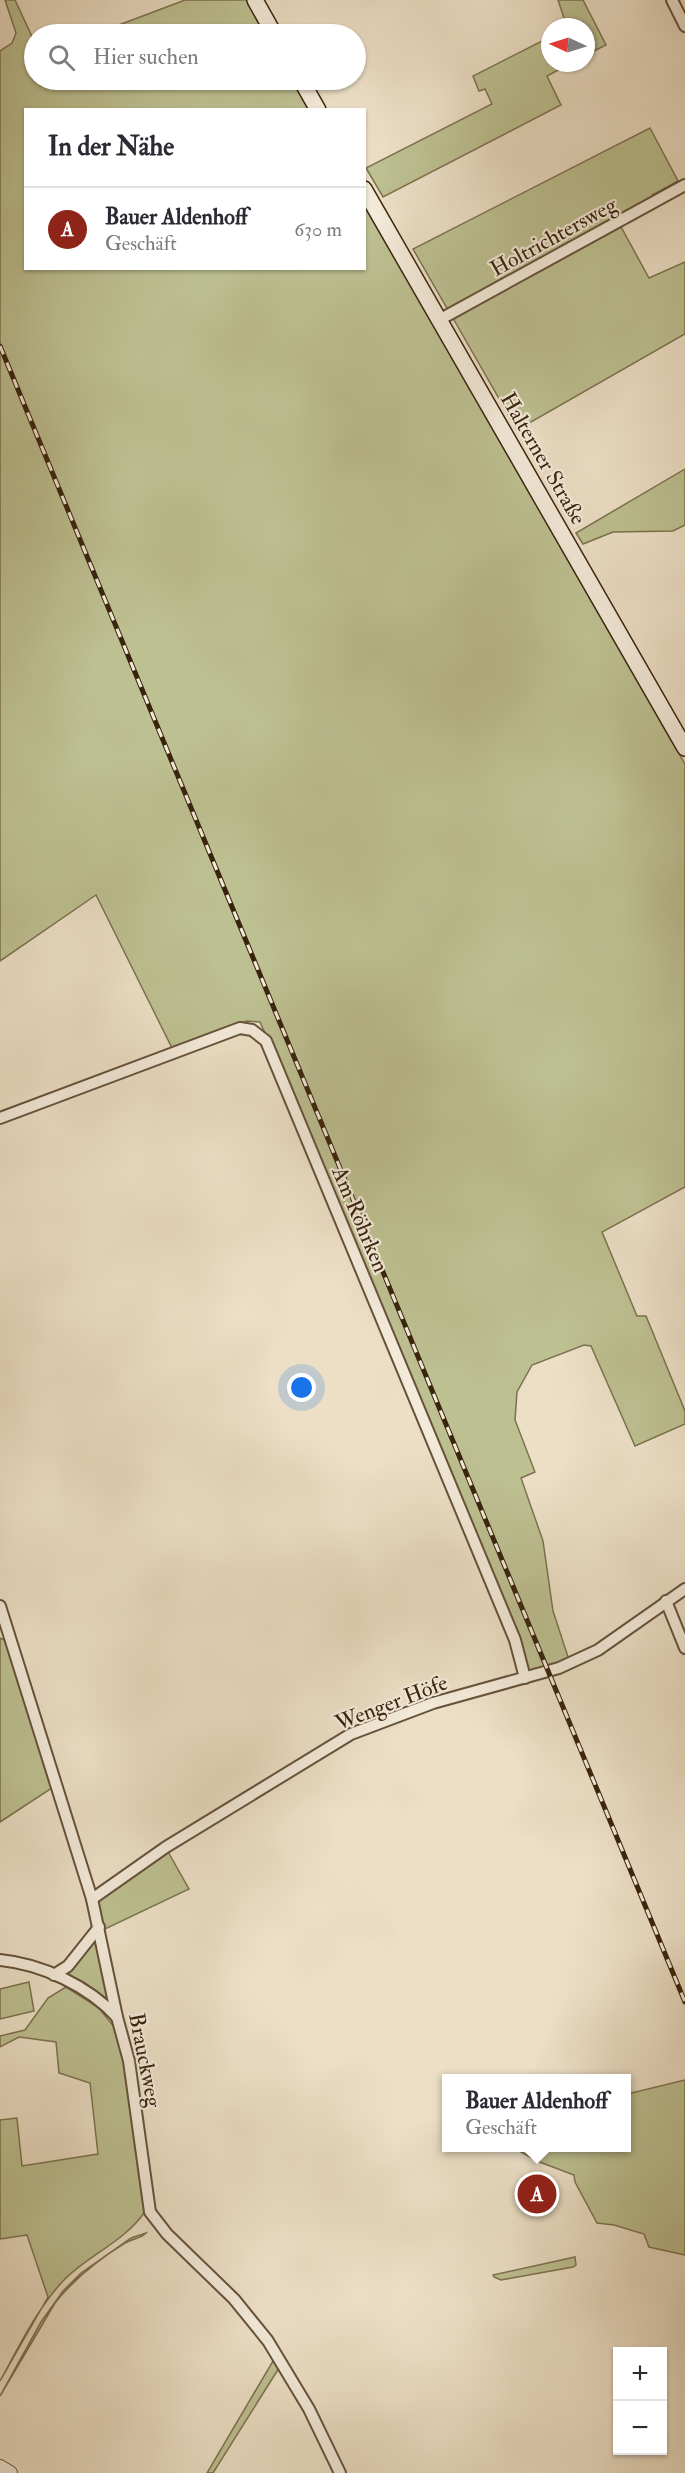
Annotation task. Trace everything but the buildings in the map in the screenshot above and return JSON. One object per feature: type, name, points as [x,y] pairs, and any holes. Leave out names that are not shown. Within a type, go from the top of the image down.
[{"type":"main road","points":[[255,0],[268,24]]},
{"type":"main road","points":[[307,90],[317,108]]},
{"type":"main road","name":"Halterner Straße","points":[[366,192],[685,748]]},
{"type":"street","points":[[672,0],[685,26]]},
{"type":"street","name":"Holtrichtersweg","points":[[440,320],[685,185]]},
{"type":"street","name":"Am Röhrken","points":[[0,1118],[240,1028],[258,1033],[266,1041],[515,1640],[525,1678]]},
{"type":"street","name":"Wenger Höfe","points":[[92,1899],[166,1846],[351,1734],[433,1703],[559,1668],[598,1650],[685,1589]]},
{"type":"street","points":[[666,1601],[685,1648]]},
{"type":"street","name":"Brauckweg","points":[[0,1606],[99,1927],[117,2017],[129,2061],[150,2212],[166,2234],[245,2310],[268,2341],[309,2409],[340,2473]]},
{"type":"street","points":[[54,1975],[68,1966],[99,1927]]},
{"type":"street","points":[[0,1960],[23,1962],[54,1975],[93,1995],[117,2017]]},
{"type":"street","points":[[0,2467],[10,2473]]},
{"type":"green space","points":[[5,0],[15,0],[26,24],[24,24],[24,90],[299,90],[309,108],[24,108],[24,270],[366,270],[366,207],[685,764],[685,1187],[602,1232],[637,1316],[646,1316],[685,1411],[685,1424],[635,1446],[591,1346],[584,1345],[532,1365],[517,1392],[515,1420],[535,1472],[521,1478],[543,1541],[553,1611],[569,1660],[529,1673],[260,1022],[247,1021],[173,1050],[96,895],[0,961],[0,51],[12,43],[16,33]]},
{"type":"green space","points":[[185,0],[247,0],[261,24],[121,24]]},
{"type":"green space","points":[[558,0],[583,0],[592,18],[564,18]]},
{"type":"green space","points":[[595,23],[606,45],[595,50]]},
{"type":"green space","points":[[541,42],[541,72],[554,72],[547,76],[561,105],[383,197],[366,168],[492,104],[485,89],[479,91],[473,76]]},
{"type":"green space","points":[[650,128],[678,181],[652,195],[653,198],[448,310],[413,249]]},
{"type":"green space","points":[[620,225],[649,278],[685,262],[685,334],[517,430],[454,320],[456,315]]},
{"type":"green space","points":[[685,469],[685,525],[673,531],[613,532],[583,544],[576,533]]},
{"type":"green space","points":[[0,1638],[6,1641],[52,1788],[0,1822]]},
{"type":"green space","points":[[167,1850],[189,1889],[103,1930],[97,1901]]},
{"type":"green space","points":[[96,1934],[111,2000],[58,1977]]},
{"type":"green space","points":[[29,1982],[34,2011],[0,2019],[0,1989]]},
{"type":"green space","points":[[66,1987],[98,2007],[115,2028],[125,2062],[146,2210],[138,2221],[118,2239],[65,2279],[41,2310],[48,2297],[27,2235],[0,2239],[0,2120],[17,2118],[22,2166],[98,2154],[90,2083],[59,2073],[56,2042],[19,2037],[0,2047],[0,2036],[25,2030],[48,1998]]},
{"type":"green space","points":[[685,2080],[685,2255],[649,2247],[644,2234],[614,2225],[597,2223],[575,2182],[574,2175],[537,2161],[521,2152],[631,2152],[631,2093]]},
{"type":"green space","points":[[146,2233],[106,2256],[87,2270],[62,2294],[0,2396],[41,2322],[63,2291],[81,2273],[131,2238]]},
{"type":"green space","points":[[575,2257],[576,2265],[573,2267],[501,2280],[493,2275]]},
{"type":"green space","points":[[41,2310],[0,2381],[29,2328]]},
{"type":"green space","points":[[273,2361],[279,2368],[213,2473],[207,2473]]},
{"type":"railway","points":[[0,346],[685,2002]]},
{"type":"place","name":"Bauer Aldenhoff","points":[[537,2194]]}]
